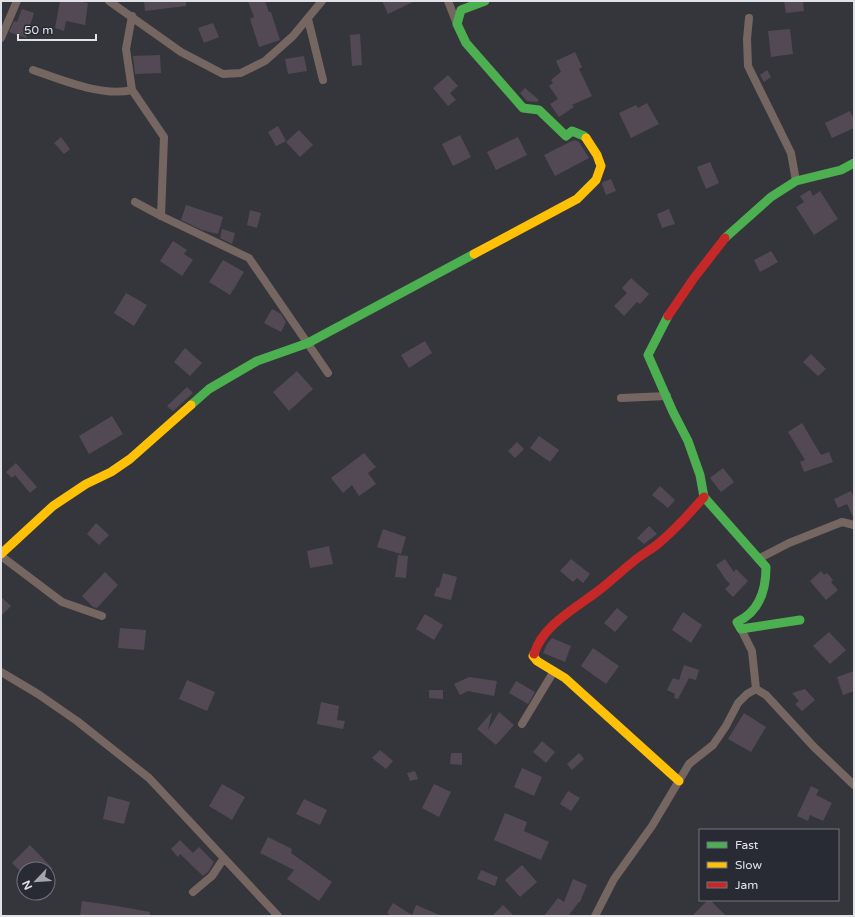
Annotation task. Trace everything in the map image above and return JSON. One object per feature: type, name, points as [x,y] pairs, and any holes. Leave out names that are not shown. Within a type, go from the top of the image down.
[{"type":"street","points":[[1,38],[17,1]]},
{"type":"street","points":[[109,1],[181,52],[223,74],[241,73],[265,61],[293,36],[322,1]]},
{"type":"street","points":[[102,616],[62,602],[1,555],[53,506],[86,484],[111,472],[130,459],[209,389],[257,361],[308,342],[577,199],[596,180],[601,166],[597,155],[584,136],[572,131],[566,136],[539,110],[523,108],[466,43],[448,1]]},
{"type":"street","points":[[457,24],[461,10],[485,1]]},
{"type":"street","points":[[132,16],[126,49],[132,90],[164,137],[161,216]]},
{"type":"street","points":[[749,18],[747,38],[748,66],[791,153],[796,181]]},
{"type":"street","points":[[308,19],[323,80]]},
{"type":"street","points":[[33,70],[79,86],[122,92],[132,90]]},
{"type":"street","points":[[756,689],[752,651],[737,622],[750,614],[761,598],[767,578],[766,567],[704,497],[700,475],[688,441],[673,412],[648,355],[665,320],[694,278],[726,237],[771,197],[796,181],[841,170],[854,163]]},
{"type":"street","points":[[135,202],[249,258],[328,373]]},
{"type":"street","points":[[621,398],[667,396]]},
{"type":"street","points":[[679,781],[571,683],[537,661],[533,656],[536,646],[546,634],[573,608],[595,594],[633,561],[658,544],[704,497]]},
{"type":"street","points":[[758,559],[789,543],[834,524],[842,522],[854,525]]},
{"type":"street","points":[[741,629],[800,620]]},
{"type":"street","points":[[1,672],[38,694],[77,721],[149,778],[278,916]]},
{"type":"street","points":[[522,724],[554,672]]},
{"type":"street","points":[[595,916],[614,879],[652,826],[689,764],[713,745],[726,726],[738,703],[747,694],[756,689]]},
{"type":"street","points":[[756,689],[766,695],[814,747],[854,785]]},
{"type":"street","points":[[193,892],[212,876],[224,858]]},
{"type":"building","points":[[60,1],[77,1],[88,3],[85,25],[66,21],[64,31],[55,28]]},
{"type":"building","points":[[144,1],[186,1],[186,6],[145,11]]},
{"type":"building","points":[[248,1],[265,1],[269,12],[271,12],[280,40],[259,47],[250,19],[254,17]]},
{"type":"building","points":[[382,1],[415,1],[388,14]]},
{"type":"building","points":[[784,1],[803,1],[804,11],[786,13]]},
{"type":"building","points":[[22,9],[34,13],[26,38],[9,32],[14,21],[17,22]]},
{"type":"building","points":[[213,23],[219,37],[204,43],[198,28]]},
{"type":"building","points":[[790,29],[793,54],[771,57],[768,31]]},
{"type":"building","points":[[360,34],[362,65],[352,66],[350,35]]},
{"type":"building","points":[[575,52],[582,67],[579,69],[592,96],[572,105],[574,107],[559,117],[550,104],[558,99],[549,86],[553,83],[551,80],[561,72],[556,61]]},
{"type":"building","points":[[160,55],[161,73],[135,74],[133,56]]},
{"type":"building","points":[[304,56],[307,71],[288,74],[285,59]]},
{"type":"building","points":[[767,70],[771,77],[764,82],[760,75]]},
{"type":"building","points":[[448,75],[458,86],[450,93],[456,100],[448,106],[433,88]]},
{"type":"building","points":[[525,88],[539,100],[537,102],[527,101],[520,93]]},
{"type":"building","points":[[647,103],[659,124],[631,138],[619,113],[636,105],[638,108]]},
{"type":"building","points":[[850,111],[854,119],[854,128],[832,138],[825,123]]},
{"type":"building","points":[[278,126],[286,141],[276,146],[268,132]]},
{"type":"building","points":[[299,130],[313,145],[300,157],[286,142]]},
{"type":"building","points":[[460,135],[471,157],[453,166],[442,144]]},
{"type":"building","points":[[61,137],[70,149],[64,154],[54,143]]},
{"type":"building","points":[[518,137],[527,155],[496,170],[487,152]]},
{"type":"building","points":[[574,140],[579,142],[589,158],[555,176],[544,155]]},
{"type":"building","points":[[710,162],[719,183],[706,189],[697,167]]},
{"type":"building","points":[[611,179],[616,191],[606,195],[602,184],[603,182]]},
{"type":"building","points":[[810,190],[813,196],[820,191],[838,219],[814,235],[796,207],[804,202],[800,196]]},
{"type":"building","points":[[186,205],[223,217],[218,234],[202,230],[181,220]]},
{"type":"building","points":[[669,209],[675,224],[662,228],[657,214]]},
{"type":"building","points":[[250,210],[261,213],[257,228],[247,225]]},
{"type":"building","points":[[222,229],[235,233],[232,244],[220,238]]},
{"type":"building","points":[[173,241],[187,250],[184,254],[193,260],[182,276],[160,261]]},
{"type":"building","points":[[771,251],[778,262],[760,272],[754,260]]},
{"type":"building","points":[[223,260],[244,272],[230,295],[209,282]]},
{"type":"building","points":[[631,278],[649,294],[640,304],[637,302],[624,316],[614,306],[627,293],[622,288]]},
{"type":"building","points":[[126,293],[147,305],[134,326],[114,313]]},
{"type":"building","points":[[272,309],[281,314],[286,322],[281,332],[264,323]]},
{"type":"building","points":[[425,341],[432,353],[409,368],[401,355]]},
{"type":"building","points":[[185,348],[202,363],[190,376],[174,362]]},
{"type":"building","points":[[811,354],[826,369],[818,376],[803,362]]},
{"type":"building","points":[[297,371],[313,389],[289,411],[273,392]]},
{"type":"building","points":[[187,387],[193,393],[173,411],[167,406]]},
{"type":"building","points":[[112,416],[123,434],[89,454],[79,436]]},
{"type":"building","points":[[802,423],[821,455],[829,452],[833,462],[804,472],[800,462],[805,460],[788,432]]},
{"type":"building","points":[[539,436],[559,450],[550,462],[530,448]]},
{"type":"building","points":[[517,442],[524,449],[515,458],[508,451]]},
{"type":"building","points":[[364,453],[376,467],[368,473],[376,484],[359,496],[352,485],[343,493],[331,478]]},
{"type":"building","points":[[16,463],[37,487],[30,493],[15,475],[12,478],[6,472]]},
{"type":"building","points":[[723,468],[734,482],[721,492],[710,478]]},
{"type":"building","points":[[660,486],[675,500],[668,508],[652,495]]},
{"type":"building","points":[[851,491],[854,498],[854,519],[847,504],[838,508],[834,499]]},
{"type":"building","points":[[96,523],[109,535],[99,545],[87,534]]},
{"type":"building","points":[[649,526],[657,534],[644,544],[637,538]]},
{"type":"building","points":[[383,529],[406,537],[401,554],[377,547]]},
{"type":"building","points":[[329,546],[333,564],[310,568],[307,551]]},
{"type":"building","points":[[398,555],[408,556],[406,578],[395,577]]},
{"type":"building","points":[[571,559],[590,574],[583,583],[577,578],[573,582],[560,571]]},
{"type":"building","points":[[725,559],[734,572],[736,569],[748,581],[733,597],[725,589],[730,584],[716,565]]},
{"type":"building","points":[[821,571],[824,575],[827,573],[833,580],[831,582],[838,590],[826,600],[810,581]]},
{"type":"building","points":[[105,572],[118,585],[97,608],[93,607],[82,596]]},
{"type":"building","points":[[443,573],[457,577],[451,600],[434,596],[437,587],[439,588]]},
{"type":"building","points":[[1,597],[11,606],[1,616]]},
{"type":"building","points":[[617,608],[628,617],[615,632],[604,623]]},
{"type":"building","points":[[683,612],[702,625],[691,643],[672,630]]},
{"type":"building","points":[[425,614],[443,625],[434,640],[416,629]]},
{"type":"building","points":[[120,628],[146,630],[144,650],[118,648]]},
{"type":"building","points":[[829,632],[846,650],[830,664],[813,646]]},
{"type":"building","points":[[552,638],[571,646],[565,662],[543,653],[547,644]]},
{"type":"building","points":[[593,648],[619,666],[606,684],[581,666]]},
{"type":"building","points":[[684,665],[699,670],[696,680],[689,678],[678,699],[674,698],[675,694],[667,690],[673,678],[679,680]]},
{"type":"building","points":[[854,671],[854,691],[843,695],[837,677]]},
{"type":"building","points":[[469,677],[497,681],[494,696],[468,691],[460,695],[454,684]]},
{"type":"building","points":[[187,680],[215,692],[207,711],[179,699]]},
{"type":"building","points":[[516,681],[535,692],[528,704],[509,693]]},
{"type":"building","points":[[805,689],[815,700],[802,711],[795,704],[799,701],[792,693]]},
{"type":"building","points":[[429,690],[443,690],[443,699],[429,698]]},
{"type":"building","points":[[321,702],[339,706],[337,720],[345,721],[343,729],[317,724]]},
{"type":"building","points":[[492,712],[488,730],[499,712],[514,725],[496,745],[477,729]]},
{"type":"building","points":[[744,713],[766,727],[751,752],[728,739]]},
{"type":"building","points":[[542,741],[555,752],[546,763],[533,752]]},
{"type":"building","points":[[380,750],[393,761],[386,769],[372,758]]},
{"type":"building","points":[[451,753],[462,753],[462,765],[450,764]]},
{"type":"building","points":[[579,753],[584,759],[572,770],[567,764]]},
{"type":"building","points":[[522,768],[542,777],[534,796],[514,787]]},
{"type":"building","points":[[415,771],[418,779],[410,781],[407,773]]},
{"type":"building","points":[[222,784],[245,797],[232,820],[209,806]]},
{"type":"building","points":[[434,784],[451,792],[439,817],[422,808]]},
{"type":"building","points":[[811,786],[819,790],[816,795],[832,803],[823,821],[810,815],[808,821],[797,816]]},
{"type":"building","points":[[568,791],[580,798],[571,811],[560,804]]},
{"type":"building","points":[[108,796],[130,802],[124,824],[103,819]]},
{"type":"building","points":[[304,799],[327,810],[320,825],[296,814]]},
{"type":"building","points":[[505,813],[527,822],[524,831],[549,842],[541,860],[494,840]]},
{"type":"building","points":[[268,837],[292,849],[291,853],[332,882],[319,901],[287,879],[294,870],[260,853]]},
{"type":"building","points":[[180,840],[193,853],[199,847],[214,862],[208,872],[203,876],[180,854],[178,857],[171,849]]},
{"type":"building","points":[[30,845],[45,861],[16,861],[16,867],[12,863]]},
{"type":"building","points":[[522,865],[537,882],[520,897],[505,880]]},
{"type":"building","points":[[481,870],[498,877],[495,886],[477,879]]},
{"type":"building","points":[[573,879],[587,885],[580,902],[568,916],[544,916],[558,898],[564,902]]},
{"type":"building","points":[[82,901],[150,912],[150,916],[80,916]]},
{"type":"building","points":[[707,901],[711,901],[726,916],[692,916]]},
{"type":"building","points":[[393,903],[412,915],[416,905],[442,916],[391,916],[387,913]]},
{"type":"building","points":[[503,905],[514,916],[492,916]]},
{"type":"traffic: fast","points":[[485,1],[461,10],[457,24],[466,43],[523,108],[539,110],[566,136],[572,131],[586,138]]},
{"type":"traffic: fast","points":[[725,238],[771,197],[796,181],[841,170],[854,163]]},
{"type":"traffic: fast","points":[[191,405],[209,389],[257,361],[308,343],[474,254]]},
{"type":"traffic: fast","points":[[668,316],[648,355],[673,412],[688,441],[700,475],[704,497],[766,567],[765,584],[760,599],[751,612],[745,618],[737,622],[741,629],[800,620]]},
{"type":"traffic: slow","points":[[474,254],[577,199],[596,180],[601,166],[597,155],[586,138]]},
{"type":"traffic: slow","points":[[1,554],[53,506],[86,484],[111,472],[130,459],[191,405]]},
{"type":"traffic: slow","points":[[534,654],[533,656],[537,661],[565,678],[679,781]]},
{"type":"traffic: jam","points":[[668,316],[694,278],[725,238]]},
{"type":"traffic: jam","points":[[534,654],[538,644],[551,627],[567,613],[659,543],[677,527],[704,497]]}]
